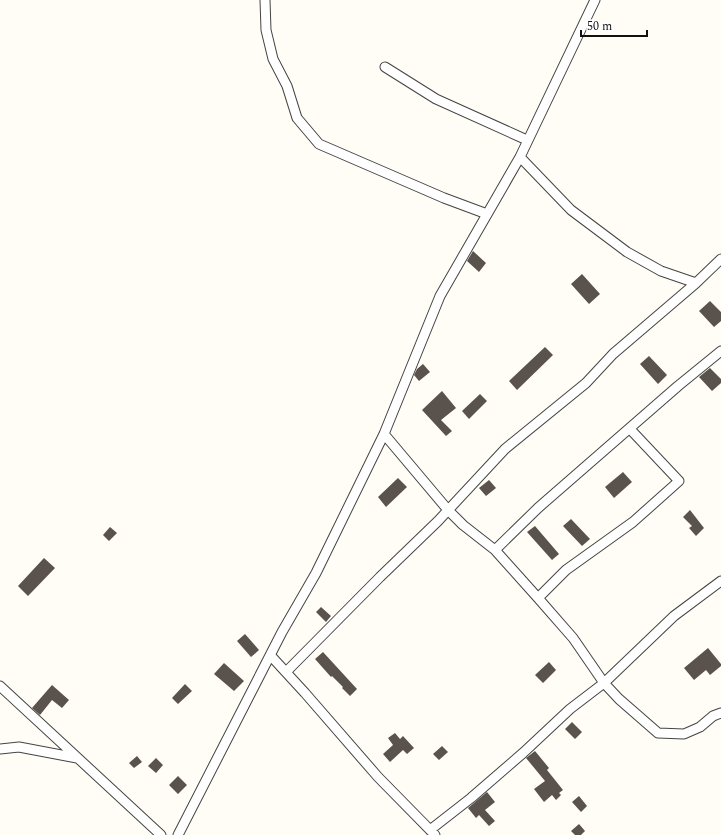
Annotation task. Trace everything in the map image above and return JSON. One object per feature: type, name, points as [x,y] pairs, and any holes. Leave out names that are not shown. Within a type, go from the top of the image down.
[{"type":"street","points":[[265,0],[266,30],[273,59],[287,86],[297,118],[319,144],[444,198],[487,214]]},
{"type":"street","points":[[178,835],[282,632],[316,573],[384,434],[440,296],[520,157],[595,0]]},
{"type":"street","points":[[385,66],[436,99],[527,140]]},
{"type":"street","points":[[520,157],[571,210],[627,252],[661,271],[696,283]]},
{"type":"street","points":[[286,672],[438,521],[505,448],[586,383],[613,354],[696,283],[721,259]]},
{"type":"street","points":[[495,550],[538,508],[678,386],[721,351]]},
{"type":"street","points":[[538,598],[566,570],[633,522],[679,481],[630,428]]},
{"type":"street","points":[[384,434],[448,510],[463,525],[495,550],[538,598],[572,638],[604,683],[619,699],[658,733],[684,734],[700,727],[714,716],[721,713]]},
{"type":"street","points":[[270,656],[305,693],[378,777],[433,833],[570,709],[604,683],[674,616],[721,581]]},
{"type":"street","points":[[0,686],[161,835]]},
{"type":"street","points":[[0,749],[19,747],[77,758]]},
{"type":"building","points":[[473,251],[486,263],[479,272],[467,261]]},
{"type":"building","points":[[582,274],[600,294],[589,304],[571,284]]},
{"type":"building","points":[[710,301],[721,312],[721,321],[714,327],[699,311]]},
{"type":"building","points":[[545,347],[553,355],[517,390],[509,381]]},
{"type":"building","points":[[649,356],[667,375],[658,384],[640,364]]},
{"type":"building","points":[[423,364],[430,372],[419,381],[414,375],[417,369]]},
{"type":"building","points":[[710,368],[721,379],[721,383],[712,391],[699,377]]},
{"type":"building","points":[[442,391],[456,408],[441,420],[452,431],[446,436],[422,410]]},
{"type":"building","points":[[480,394],[487,401],[469,419],[462,411]]},
{"type":"building","points":[[623,472],[632,482],[614,498],[605,487]]},
{"type":"building","points":[[398,478],[407,487],[386,507],[378,497]]},
{"type":"building","points":[[489,480],[496,488],[486,496],[479,488]]},
{"type":"building","points":[[690,510],[704,528],[696,536],[689,528],[692,526],[683,517]]},
{"type":"building","points":[[571,519],[590,539],[582,546],[563,526]]},
{"type":"building","points":[[535,526],[559,554],[552,560],[527,532]]},
{"type":"building","points":[[110,527],[117,533],[109,541],[103,535]]},
{"type":"building","points":[[44,558],[55,568],[28,596],[18,586]]},
{"type":"building","points":[[321,607],[331,616],[326,622],[316,612]]},
{"type":"building","points":[[245,634],[259,650],[251,657],[237,641]]},
{"type":"building","points":[[708,648],[721,666],[710,675],[706,670],[694,680],[684,668]]},
{"type":"building","points":[[323,652],[357,689],[350,696],[315,659]]},
{"type":"building","points":[[549,662],[556,670],[543,683],[535,675]]},
{"type":"building","points":[[224,663],[244,681],[234,691],[214,674]]},
{"type":"building","points":[[185,684],[192,691],[178,704],[172,698]]},
{"type":"building","points":[[52,685],[69,700],[62,708],[52,700],[40,715],[32,708]]},
{"type":"building","points":[[572,722],[582,732],[575,739],[565,729]]},
{"type":"building","points":[[395,733],[400,739],[403,736],[414,748],[407,754],[403,750],[390,762],[383,754],[393,745],[388,738]]},
{"type":"building","points":[[442,746],[448,752],[439,760],[433,754]]},
{"type":"building","points":[[535,751],[549,768],[547,770],[563,790],[559,793],[561,795],[556,800],[552,795],[544,802],[534,789],[545,781],[526,758]]},
{"type":"building","points":[[137,756],[142,762],[134,768],[129,763]]},
{"type":"building","points":[[156,758],[163,765],[156,773],[148,766]]},
{"type":"building","points":[[178,776],[187,785],[178,794],[169,785]]},
{"type":"building","points":[[487,792],[495,802],[485,810],[495,821],[489,826],[479,815],[476,818],[468,808]]},
{"type":"building","points":[[579,796],[587,806],[581,812],[572,802]]},
{"type":"building","points":[[579,824],[585,831],[581,835],[575,835],[571,831]]}]
